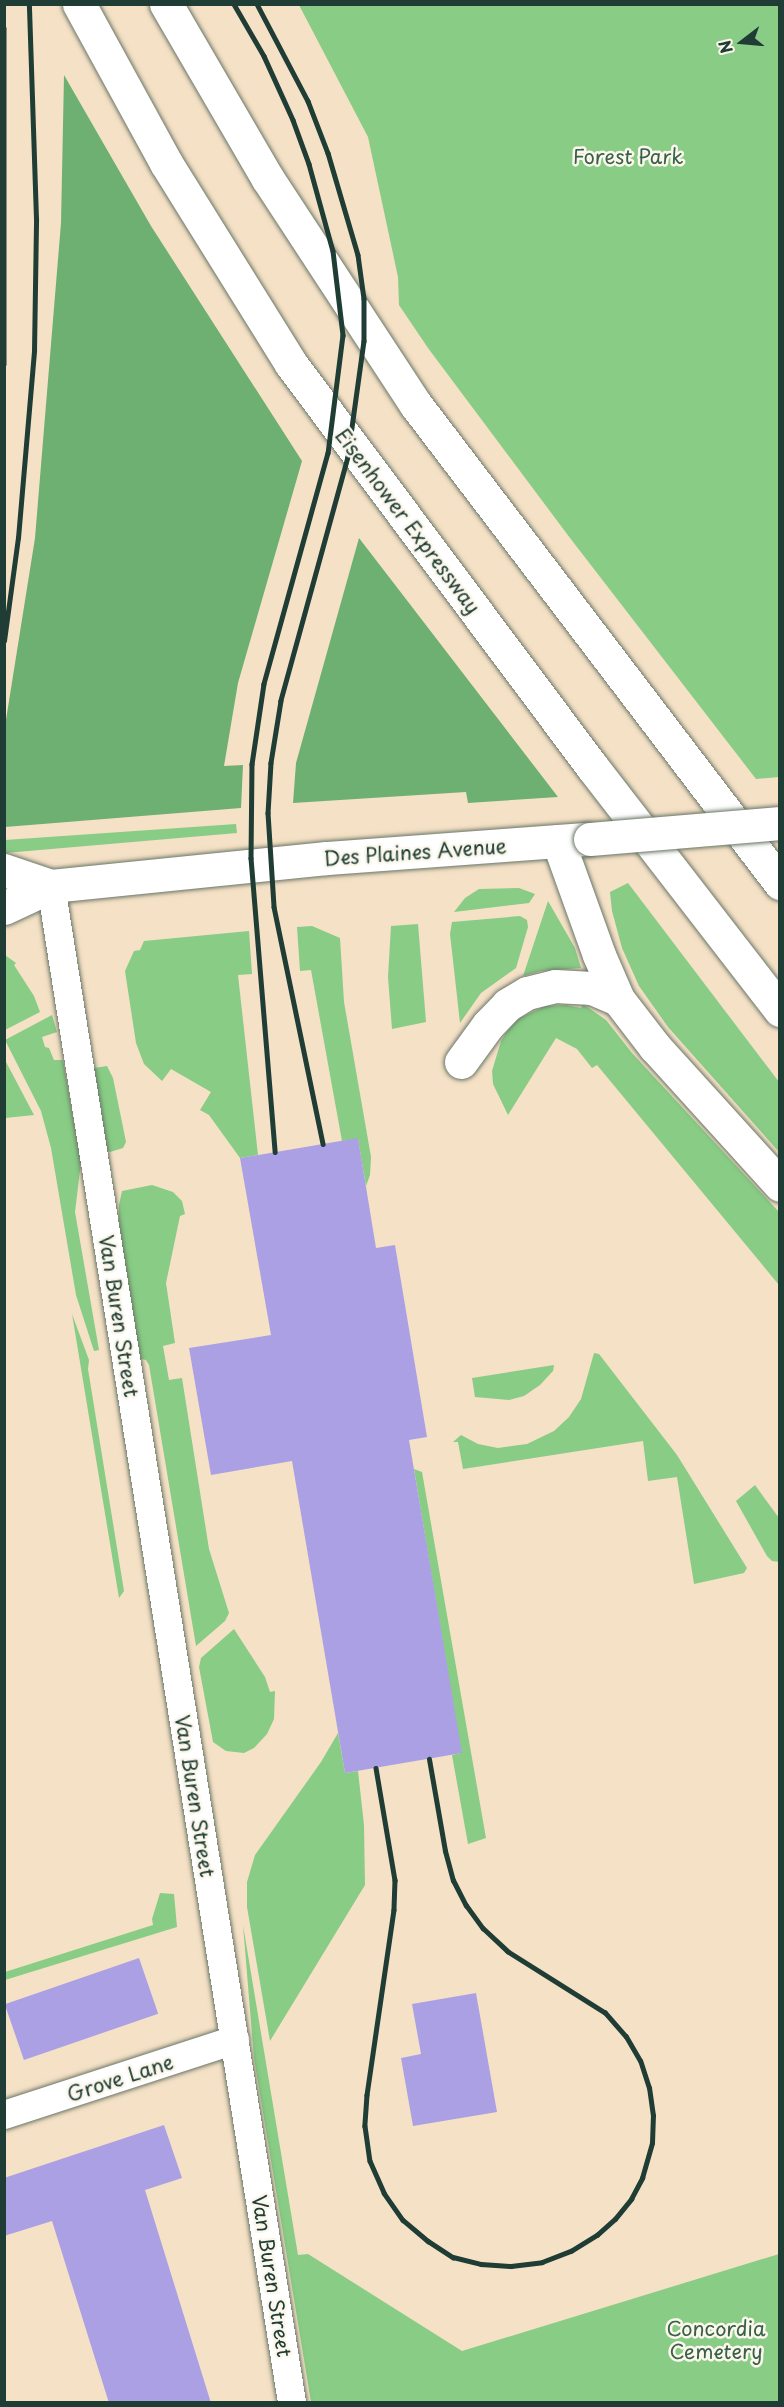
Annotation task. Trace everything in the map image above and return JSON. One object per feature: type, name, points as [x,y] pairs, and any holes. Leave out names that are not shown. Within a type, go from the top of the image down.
[{"type":"main road","name":"Eisenhower Expressway","points":[[79,4],[166,163],[291,364],[593,768],[780,1010]]},
{"type":"main road","points":[[166,4],[268,179],[416,405],[780,882]]},
{"type":"main road","name":"Des Plaines Avenue","points":[[4,908],[51,886],[327,858],[780,823]]},
{"type":"main road","points":[[558,841],[618,999],[655,1047],[780,1185]]},
{"type":"main road","name":"Des Plaines Avenue","points":[[4,870],[51,886]]},
{"type":"main road","points":[[461,1062],[494,1018],[507,1005],[527,993],[555,986],[592,988],[618,999]]},
{"type":"street","name":"Van Buren Street","points":[[51,886],[292,2403]]},
{"type":"street","name":"Grove Lane","points":[[4,2115],[235,2040]]},
{"type":"green space","name":"Forest Park","points":[[299,5],[779,5],[779,777],[756,779],[570,538],[428,348],[399,305],[398,277],[368,137]]},
{"type":"green space","points":[[64,75],[151,226],[302,461],[238,683],[224,766],[243,765],[241,808],[5,827],[5,726],[35,538],[61,223]]},
{"type":"green space","points":[[359,538],[558,797],[468,803],[466,792],[293,803],[296,763]]},
{"type":"green space","points":[[236,824],[237,833],[5,853],[5,840]]},
{"type":"green space","points":[[628,883],[779,1082],[779,1152],[668,1027],[639,986],[622,948],[612,911],[610,892]]},
{"type":"green space","points":[[519,888],[535,894],[529,903],[454,912],[465,898],[479,889]]},
{"type":"green space","points":[[548,901],[575,948],[581,968],[541,971],[523,976]]},
{"type":"green space","points":[[520,916],[527,920],[528,927],[516,968],[481,993],[460,1023],[450,934],[452,922]]},
{"type":"green space","points":[[418,924],[426,1022],[392,1029],[388,977],[391,926]]},
{"type":"green space","points":[[312,926],[340,938],[344,1002],[371,1157],[370,1175],[366,1186],[358,1139],[342,1141],[311,970],[300,971],[297,927]]},
{"type":"green space","points":[[249,931],[252,974],[238,975],[258,1155],[240,1158],[209,1115],[200,1110],[211,1092],[171,1069],[162,1081],[144,1064],[136,1043],[125,971],[134,951],[140,950],[144,941]]},
{"type":"green space","points":[[5,955],[16,963],[14,965],[34,996],[40,1012],[5,1030]]},
{"type":"green space","points":[[583,1004],[606,1020],[632,1053],[779,1212],[779,1285],[597,1065],[592,1068],[577,1049],[556,1038],[508,1115],[493,1084],[492,1071],[501,1041],[508,1030],[518,1019],[545,1006],[566,1005],[581,1008]]},
{"type":"green space","points":[[52,1015],[57,1032],[42,1037],[45,1047],[49,1048],[54,1060],[63,1060],[81,1162],[75,1212],[99,1350],[94,1351],[76,1295],[51,1148],[41,1111],[5,1040]]},
{"type":"green space","points":[[5,1060],[34,1115],[5,1118]]},
{"type":"green space","points":[[107,1066],[113,1078],[126,1142],[123,1148],[110,1152],[107,1150],[94,1068]]},
{"type":"green space","points":[[152,1185],[173,1192],[182,1201],[185,1214],[180,1216],[166,1283],[175,1343],[163,1346],[169,1380],[182,1378],[209,1549],[229,1613],[225,1621],[196,1646],[149,1365],[146,1360],[137,1358],[119,1224],[122,1191]]},
{"type":"green space","points":[[72,1314],[89,1360],[88,1369],[124,1591],[119,1598]]},
{"type":"green space","points":[[594,1353],[599,1354],[677,1455],[747,1568],[744,1573],[694,1584],[677,1477],[648,1481],[643,1441],[463,1469],[458,1442],[453,1442],[461,1435],[478,1444],[498,1448],[527,1444],[554,1431],[569,1417],[581,1399]]},
{"type":"green space","points":[[554,1365],[553,1371],[540,1385],[524,1396],[509,1400],[475,1397],[472,1378]]},
{"type":"green space","points":[[414,1469],[422,1472],[486,1838],[468,1844],[452,1755],[461,1753]]},
{"type":"green space","points":[[755,1485],[779,1518],[779,1562],[772,1561],[767,1556],[736,1501]]},
{"type":"green space","points":[[234,1629],[265,1677],[270,1692],[275,1691],[274,1719],[267,1734],[254,1748],[244,1753],[226,1751],[213,1742],[199,1667],[201,1658]]},
{"type":"green space","points":[[338,1733],[345,1773],[358,1771],[364,1825],[365,1885],[270,2041],[247,1907],[247,1882],[255,1855],[321,1762]]},
{"type":"green space","points":[[160,1893],[174,1894],[177,1927],[5,1980],[5,1972],[153,1925],[152,1919]]},
{"type":"green space","name":"Concordia Cemetery","points":[[243,1925],[298,2255],[308,2254],[462,2351],[779,2254],[779,2402],[311,2402],[254,2058]]},
{"type":"building","points":[[358,1138],[376,1248],[395,1245],[427,1437],[409,1440],[462,1753],[345,1773],[292,1461],[211,1475],[189,1348],[271,1335],[240,1158]]},
{"type":"building","points":[[139,1958],[158,2014],[24,2060],[5,2004]]},
{"type":"building","points":[[476,1993],[497,2112],[413,2126],[401,2058],[421,2054],[412,2004]]},
{"type":"building","points":[[164,2125],[182,2178],[145,2190],[211,2403],[109,2403],[52,2221],[4,2236],[4,2178]]},
{"type":"railway","points":[[4,641],[18,538],[34,351],[36,219],[29,4]]},
{"type":"railway","points":[[234,4],[264,56],[293,120],[309,164],[333,251],[343,335],[328,453],[264,684],[252,764],[251,858],[275,1152]]},
{"type":"railway","points":[[257,4],[308,101],[328,153],[358,255],[364,299],[364,341],[348,457],[281,701],[271,763],[268,813],[274,907],[323,1144]]},
{"type":"railway","points":[[4,28],[4,364]]},
{"type":"railway","points":[[376,1768],[395,1880],[394,1910],[367,2095],[365,2126],[370,2161],[384,2193],[403,2220],[428,2241],[453,2257],[481,2264],[511,2266],[542,2262],[571,2251],[597,2235],[615,2219],[631,2199],[642,2178],[652,2143],[653,2116],[649,2088],[640,2061],[626,2037],[605,2013],[508,1952],[483,1929],[466,1906],[453,1881],[445,1851],[429,1759]]}]
